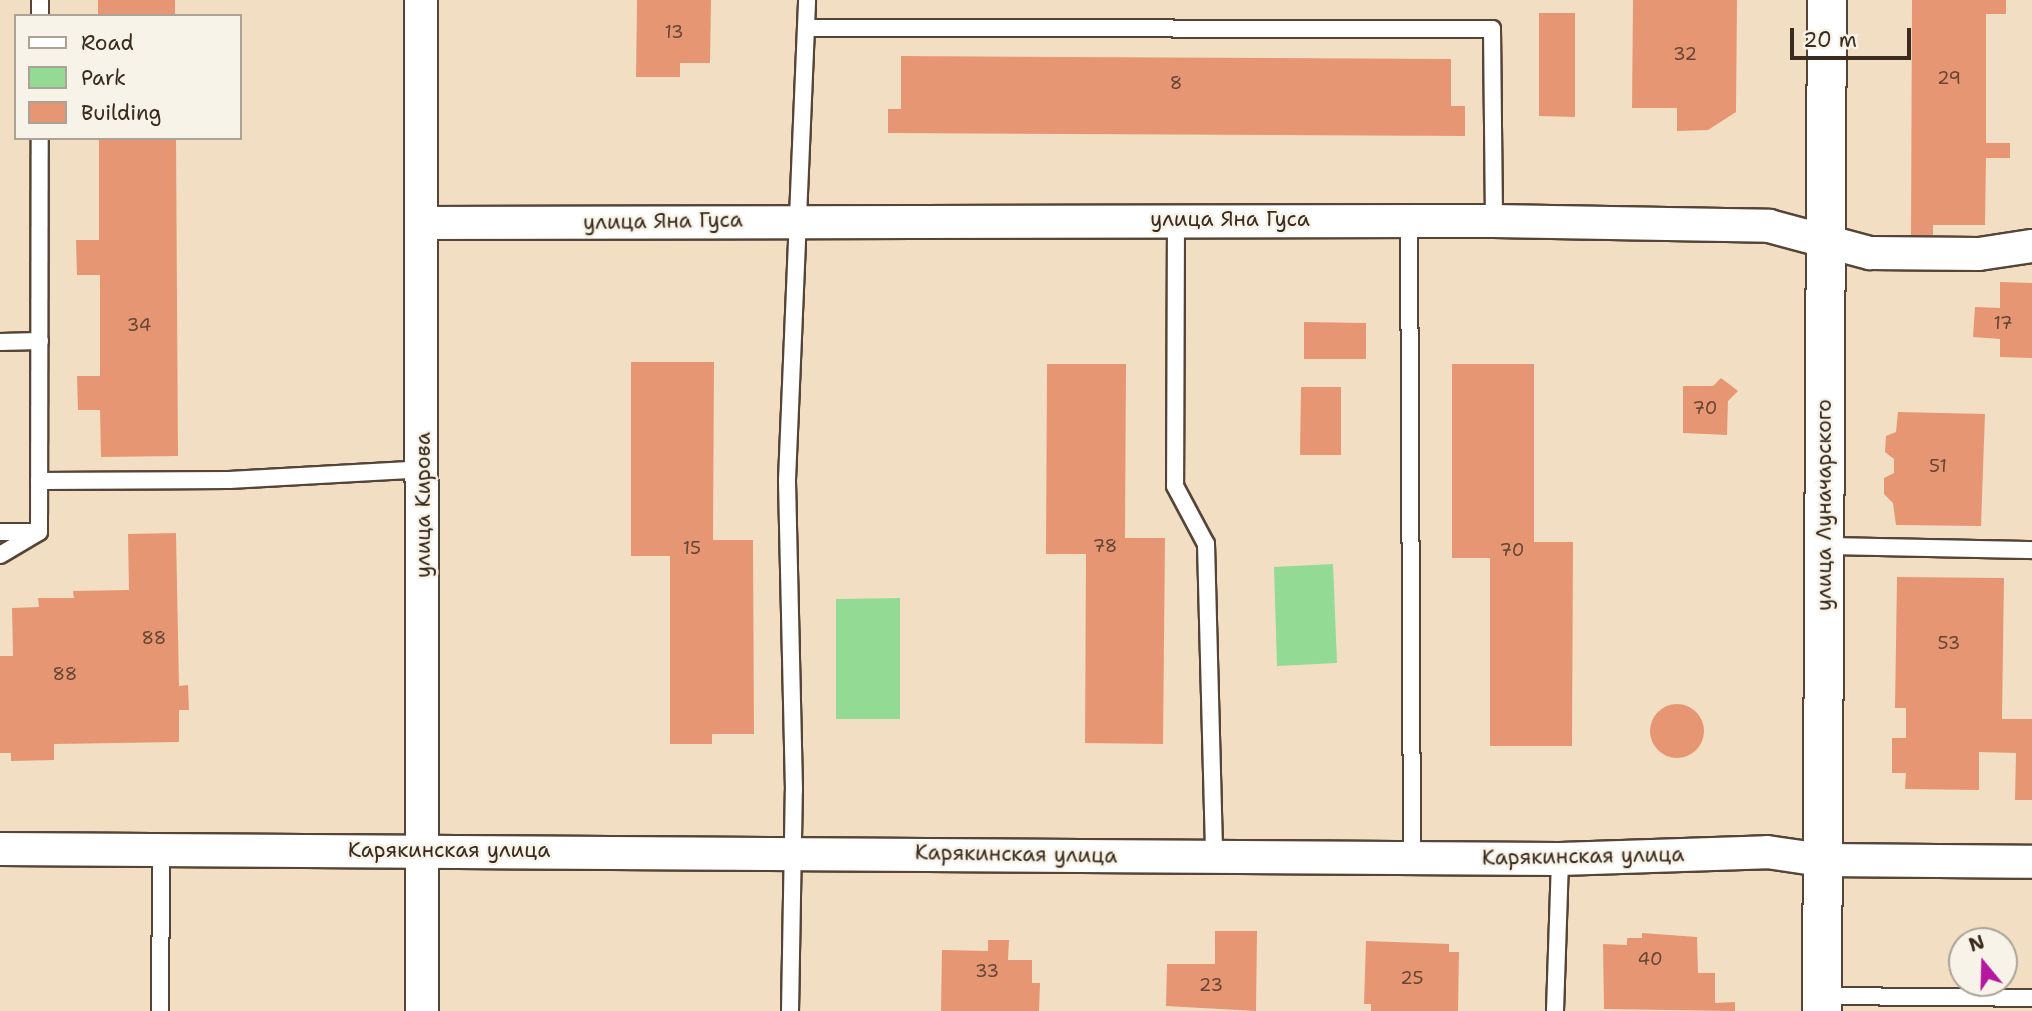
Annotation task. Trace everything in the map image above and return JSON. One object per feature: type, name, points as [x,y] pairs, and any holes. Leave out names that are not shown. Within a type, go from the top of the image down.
[{"type":"street","name":"улица Кирова","points":[[421,0],[422,1011]]},
{"type":"street","name":"улица Луначарского","points":[[1822,1003],[1826,0]]},
{"type":"street","name":"улица Яна Гуса","points":[[423,223],[1176,219],[1494,221],[1769,226],[1870,253],[1979,254],[2032,246]]},
{"type":"street","name":"Карякинская улица","points":[[0,849],[422,849],[1560,859],[1767,852],[1822,860],[2032,862]]},
{"type":"lane","points":[[790,1011],[792,852],[787,481],[807,0]]},
{"type":"lane","points":[[806,28],[1492,29],[1494,221]]},
{"type":"lane","points":[[40,140],[40,532]]},
{"type":"lane","points":[[1176,219],[1175,486],[1206,544],[1214,856]]},
{"type":"lane","points":[[1409,220],[1412,858]]},
{"type":"lane","points":[[0,342],[40,341]]},
{"type":"lane","points":[[39,481],[229,480],[423,469]]},
{"type":"lane","points":[[0,532],[40,532]]},
{"type":"lane","points":[[0,555],[40,532]]},
{"type":"lane","points":[[1824,546],[2032,550]]},
{"type":"lane","points":[[160,1011],[161,848]]},
{"type":"lane","points":[[1555,1011],[1560,859]]},
{"type":"lane","points":[[1822,1003],[2032,998]]},
{"type":"green space","points":[[1333,564],[1337,663],[1277,666],[1274,567]]},
{"type":"green space","points":[[900,598],[900,719],[836,719],[836,599]]},
{"type":"building","points":[[98,0],[175,0],[175,14],[98,14]]},
{"type":"building","points":[[637,0],[711,0],[710,63],[680,63],[680,77],[636,77]]},
{"type":"building","points":[[1633,0],[1737,0],[1736,112],[1708,130],[1677,131],[1677,108],[1632,108]]},
{"type":"building","points":[[1912,0],[2006,0],[2006,14],[1986,14],[1986,143],[2010,143],[2010,158],[1986,158],[1985,225],[1933,225],[1933,235],[1911,235]]},
{"type":"building","points":[[1539,13],[1575,13],[1575,117],[1539,116]]},
{"type":"building","points":[[901,56],[1451,59],[1451,106],[1465,106],[1465,136],[888,133],[888,109],[901,109]]},
{"type":"building","points":[[99,140],[176,140],[178,456],[101,457],[100,410],[78,410],[77,376],[100,376],[100,275],[77,275],[76,240],[99,240]]},
{"type":"building","points":[[2000,282],[2032,283],[2032,358],[2000,357],[2000,339],[1973,337],[1975,307],[2000,308]]},
{"type":"building","points":[[1304,322],[1366,323],[1366,359],[1304,359]]},
{"type":"building","points":[[631,362],[714,362],[713,540],[753,540],[754,734],[712,734],[712,744],[670,744],[670,556],[631,556]]},
{"type":"building","points":[[1047,364],[1126,364],[1125,538],[1165,538],[1163,744],[1085,743],[1086,554],[1046,554]]},
{"type":"building","points":[[1452,364],[1534,364],[1534,542],[1573,542],[1572,746],[1490,746],[1490,558],[1452,558]]},
{"type":"building","points":[[1721,378],[1738,391],[1728,401],[1727,435],[1683,433],[1683,386],[1713,386]]},
{"type":"building","points":[[1301,387],[1341,387],[1341,455],[1300,455]]},
{"type":"building","points":[[1898,412],[1985,414],[1981,526],[1896,525],[1893,503],[1884,494],[1884,478],[1894,473],[1894,459],[1885,452],[1886,436],[1896,432]]},
{"type":"building","points":[[176,533],[179,686],[188,685],[189,710],[179,710],[179,742],[54,744],[54,760],[11,761],[11,753],[0,753],[0,656],[13,656],[12,608],[39,607],[38,598],[74,598],[73,591],[129,590],[128,534]]},
{"type":"building","points":[[1897,577],[2004,578],[2002,719],[2032,719],[2032,800],[2015,800],[2016,753],[1979,752],[1979,790],[1905,789],[1906,773],[1892,773],[1892,738],[1906,738],[1906,708],[1895,708]]},
{"type":"building","points":[[1677,704],[1696,712],[1704,731],[1696,750],[1677,758],[1658,750],[1650,731],[1658,712]]},
{"type":"building","points":[[1215,931],[1257,931],[1256,1011],[1166,1006],[1167,964],[1215,964]]},
{"type":"building","points":[[1642,933],[1697,937],[1698,973],[1715,973],[1715,1003],[1735,1002],[1735,1011],[1604,1009],[1603,944],[1627,945],[1627,938],[1642,938]]},
{"type":"building","points":[[988,940],[1009,940],[1008,960],[1032,960],[1032,983],[1040,983],[1039,1011],[941,1011],[942,950],[988,951]]},
{"type":"building","points":[[1366,941],[1449,944],[1449,952],[1459,952],[1458,1011],[1371,1011],[1371,1004],[1364,1004]]}]
